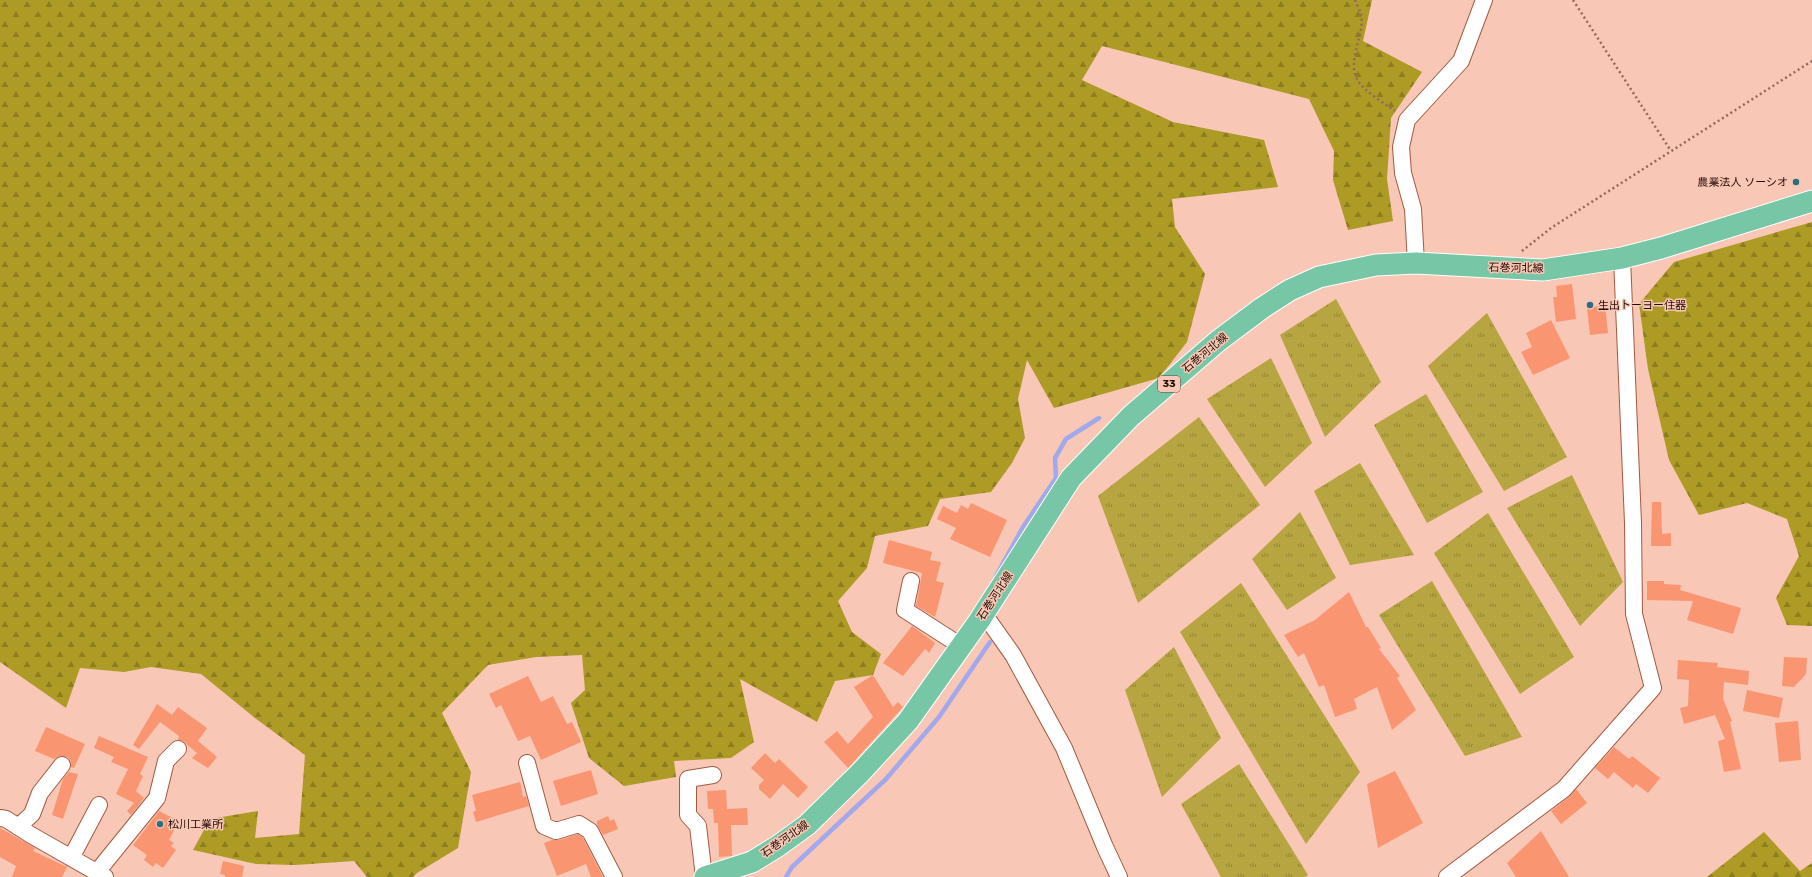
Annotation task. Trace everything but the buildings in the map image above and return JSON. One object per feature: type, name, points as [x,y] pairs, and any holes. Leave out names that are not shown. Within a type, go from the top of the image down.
[{"type":"main road","name":"石巻河北線","points":[[705,877],[752,862],[778,846],[807,825],[860,773],[908,721],[984,614],[1071,478],[1131,416],[1218,342],[1262,308],[1290,290],[1319,277],[1376,265],[1416,263],[1543,270],[1622,258],[1661,248],[1812,201]]},
{"type":"street","points":[[1416,263],[1413,209],[1403,173],[1401,147],[1407,120],[1461,61],[1484,0]]},
{"type":"street","points":[[1447,877],[1564,789],[1653,688],[1634,614],[1622,258]]},
{"type":"street","points":[[911,581],[905,610],[961,646]]},
{"type":"street","points":[[984,614],[1013,655],[1064,748],[1119,877]]},
{"type":"street","points":[[0,818],[6,819],[101,875],[156,798],[166,761],[178,749]]},
{"type":"street","points":[[527,763],[544,826],[556,831],[579,824],[590,831],[614,877]]},
{"type":"street","points":[[18,827],[32,814],[40,793],[62,765]]},
{"type":"street","points":[[705,877],[698,826],[688,815],[688,779],[713,775]]},
{"type":"street","points":[[71,858],[99,806]]},
{"type":"path","points":[[1355,0],[1361,16],[1360,33],[1355,50],[1354,65],[1357,80],[1371,94],[1407,120]]},
{"type":"path","points":[[1573,0],[1671,151]]},
{"type":"path","points":[[1520,252],[1551,228],[1812,61]]},
{"type":"green space","points":[[0,0],[1372,0],[1363,41],[1422,72],[1391,118],[1387,179],[1393,221],[1348,230],[1333,180],[1334,151],[1309,99],[1102,46],[1082,80],[1173,122],[1264,140],[1278,187],[1172,199],[1175,227],[1205,274],[1187,342],[1159,378],[1054,408],[1027,360],[1018,399],[1025,438],[1012,463],[991,492],[940,499],[928,526],[875,536],[867,568],[838,601],[852,632],[881,654],[873,675],[835,681],[817,722],[740,679],[754,742],[731,758],[674,761],[676,777],[624,786],[589,758],[571,703],[585,690],[582,655],[536,657],[488,665],[442,713],[471,772],[458,848],[413,877],[367,877],[354,861],[295,865],[256,864],[193,850],[210,819],[258,811],[255,838],[299,834],[305,755],[255,718],[201,674],[151,667],[124,672],[80,668],[66,708],[0,662]]},
{"type":"green space","points":[[1812,222],[1812,626],[1787,625],[1776,598],[1799,556],[1787,519],[1747,503],[1699,515],[1669,460],[1648,369],[1639,304],[1674,262]]},
{"type":"green space","points":[[1336,299],[1381,382],[1325,437],[1280,335]]},
{"type":"green space","points":[[1487,313],[1567,457],[1504,491],[1428,366]]},
{"type":"green space","points":[[1271,358],[1312,443],[1265,487],[1207,399]]},
{"type":"green space","points":[[1426,394],[1483,492],[1427,523],[1374,425]]},
{"type":"green space","points":[[1199,417],[1260,505],[1138,603],[1098,496]]},
{"type":"green space","points":[[1360,463],[1414,555],[1350,565],[1314,491]]},
{"type":"green space","points":[[1572,475],[1623,582],[1580,626],[1507,508]]},
{"type":"green space","points":[[1300,512],[1336,578],[1287,610],[1252,559]]},
{"type":"green space","points":[[1488,513],[1574,657],[1520,694],[1434,553]]},
{"type":"green space","points":[[1432,581],[1522,737],[1465,756],[1379,615]]},
{"type":"green space","points":[[1241,583],[1360,772],[1306,844],[1180,632]]},
{"type":"green space","points":[[1174,647],[1221,738],[1162,797],[1125,690]]},
{"type":"green space","points":[[1239,764],[1308,875],[1305,877],[1221,877],[1181,804]]},
{"type":"green space","points":[[1764,832],[1800,871],[1812,863],[1812,877],[1707,877]]},
{"type":"waterway","points":[[996,576],[1023,527],[1056,478],[1055,458],[1066,439],[1099,418]]},
{"type":"waterway","points":[[786,877],[792,867],[886,779],[939,717],[990,642]]},
{"type":"place","name":"農業法人 ソーシオ","points":[[1796,182]]},
{"type":"place","name":"生出トーヨー住器","points":[[1590,305]]},
{"type":"place","name":"松川工業所","points":[[160,824]]}]
